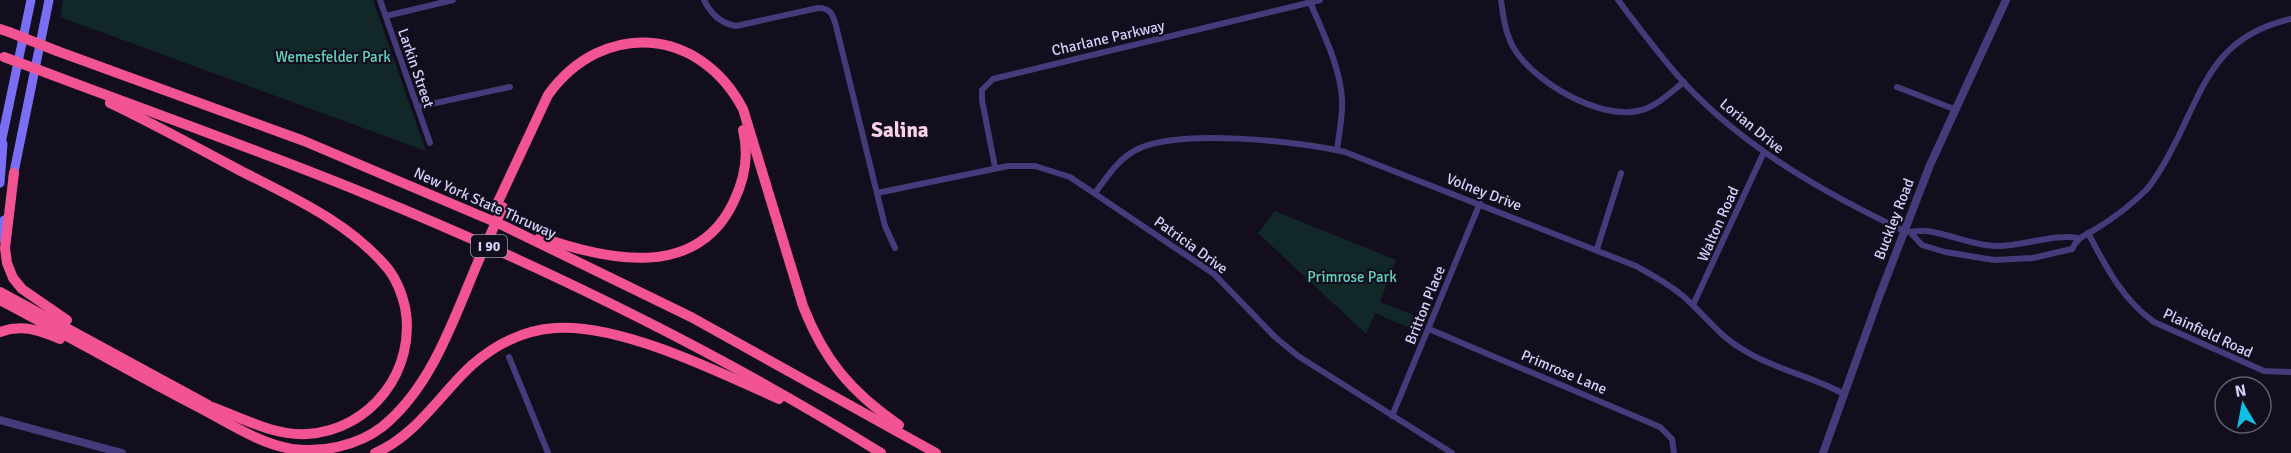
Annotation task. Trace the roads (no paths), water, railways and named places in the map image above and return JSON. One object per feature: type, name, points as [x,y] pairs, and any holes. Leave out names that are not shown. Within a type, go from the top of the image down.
[{"type":"highway","name":"New York State Thruway","points":[[4,31],[304,141],[502,225],[692,317],[937,453]]},
{"type":"highway","points":[[14,173],[5,248],[13,278],[22,289],[139,377],[272,444],[291,449],[323,450],[359,441],[380,428],[409,400],[432,364],[548,95],[558,81],[591,54],[625,44],[644,43],[681,50],[698,58],[723,78],[743,110],[802,306],[813,332],[828,357],[848,384],[870,405],[937,453]]},
{"type":"highway","points":[[500,206],[552,99],[572,74],[603,56],[628,49],[651,49],[688,59],[712,76],[730,99],[740,119],[746,154],[741,187],[720,224],[689,248],[656,258],[613,256],[582,250],[502,225]]},
{"type":"highway","name":"I 90","points":[[2,56],[263,153],[478,241],[573,284],[712,354],[881,453]]},
{"type":"highway","points":[[76,84],[98,98],[288,195],[350,232],[370,248],[390,271],[399,287],[406,317],[404,353],[395,377],[381,399],[367,412],[332,430],[306,434],[271,430],[212,407]]},
{"type":"highway","points":[[0,300],[270,437],[288,442],[327,443],[349,438],[370,428],[401,399],[429,357],[479,254]]},
{"type":"highway","points":[[0,292],[107,353]]},
{"type":"highway","points":[[0,332],[12,328],[39,330],[107,353]]},
{"type":"highway","points":[[375,453],[404,436],[480,358],[511,339],[539,330],[555,328],[579,328],[614,335],[650,346],[710,368],[842,429]]},
{"type":"highway","points":[[252,435],[283,453]]},
{"type":"main road","points":[[0,148],[31,0]]},
{"type":"main road","points":[[0,238],[49,0]]},
{"type":"main road","points":[[0,183],[5,126]]},
{"type":"street","name":"Larkin Street","points":[[380,0],[430,143]]},
{"type":"street","points":[[386,16],[453,0]]},
{"type":"street","points":[[704,0],[715,17],[726,24],[736,26],[818,8],[830,11],[836,26],[885,225],[895,248]]},
{"type":"street","name":"Charlane Parkway","points":[[995,167],[982,100],[982,90],[993,79],[1320,0]]},
{"type":"street","points":[[1501,0],[1507,33],[1518,53],[1545,82],[1567,94],[1614,111],[1640,111],[1654,105],[1684,82]]},
{"type":"street","name":"Lorian Drive","points":[[1618,0],[1684,82],[1732,127],[1764,152],[1816,186],[1907,232]]},
{"type":"street","name":"Buckley Road","points":[[1823,453],[1954,109],[2006,0]]},
{"type":"street","points":[[1310,3],[1331,54],[1341,88],[1336,150]]},
{"type":"street","points":[[1907,232],[1922,244],[1945,252],[1994,260],[2033,258],[2072,249],[2078,238],[2099,228],[2146,189],[2165,162],[2205,80],[2224,55],[2254,32],[2291,19]]},
{"type":"street","points":[[417,107],[510,87]]},
{"type":"street","points":[[1897,87],[1954,109]]},
{"type":"street","name":"Volney Drive","points":[[1095,193],[1128,154],[1152,143],[1173,139],[1204,138],[1265,142],[1336,150],[1597,249],[1654,276],[1693,305],[1728,340],[1742,350],[1844,394]]},
{"type":"street","name":"Walton Road","points":[[1693,305],[1764,152]]},
{"type":"street","name":"Patricia Drive","points":[[877,193],[995,167],[1035,166],[1070,177],[1214,274],[1275,337],[1298,356],[1452,453]]},
{"type":"street","points":[[1597,249],[1621,173]]},
{"type":"street","name":"Britton Place","points":[[1392,416],[1479,203]]},
{"type":"street","points":[[1907,232],[1926,231],[1970,243],[1996,246],[2031,243],[2067,235],[2078,238]]},
{"type":"street","name":"Plainfield Road","points":[[2088,233],[2115,282],[2139,311],[2154,322],[2264,371],[2291,372]]},
{"type":"street","points":[[1994,260],[1996,246]]},
{"type":"street","name":"Primrose Lane","points":[[1429,329],[1660,427],[1672,440],[1674,453]]},
{"type":"street","points":[[509,357],[548,453]]},
{"type":"street","points":[[0,420],[122,453]]},
{"type":"district","name":"Salina","points":[[900,130]]},
{"type":"park label","name":"Wemesfelder Park","points":[[333,57]]},
{"type":"park label","name":"Primrose Park","points":[[1352,277]]}]
